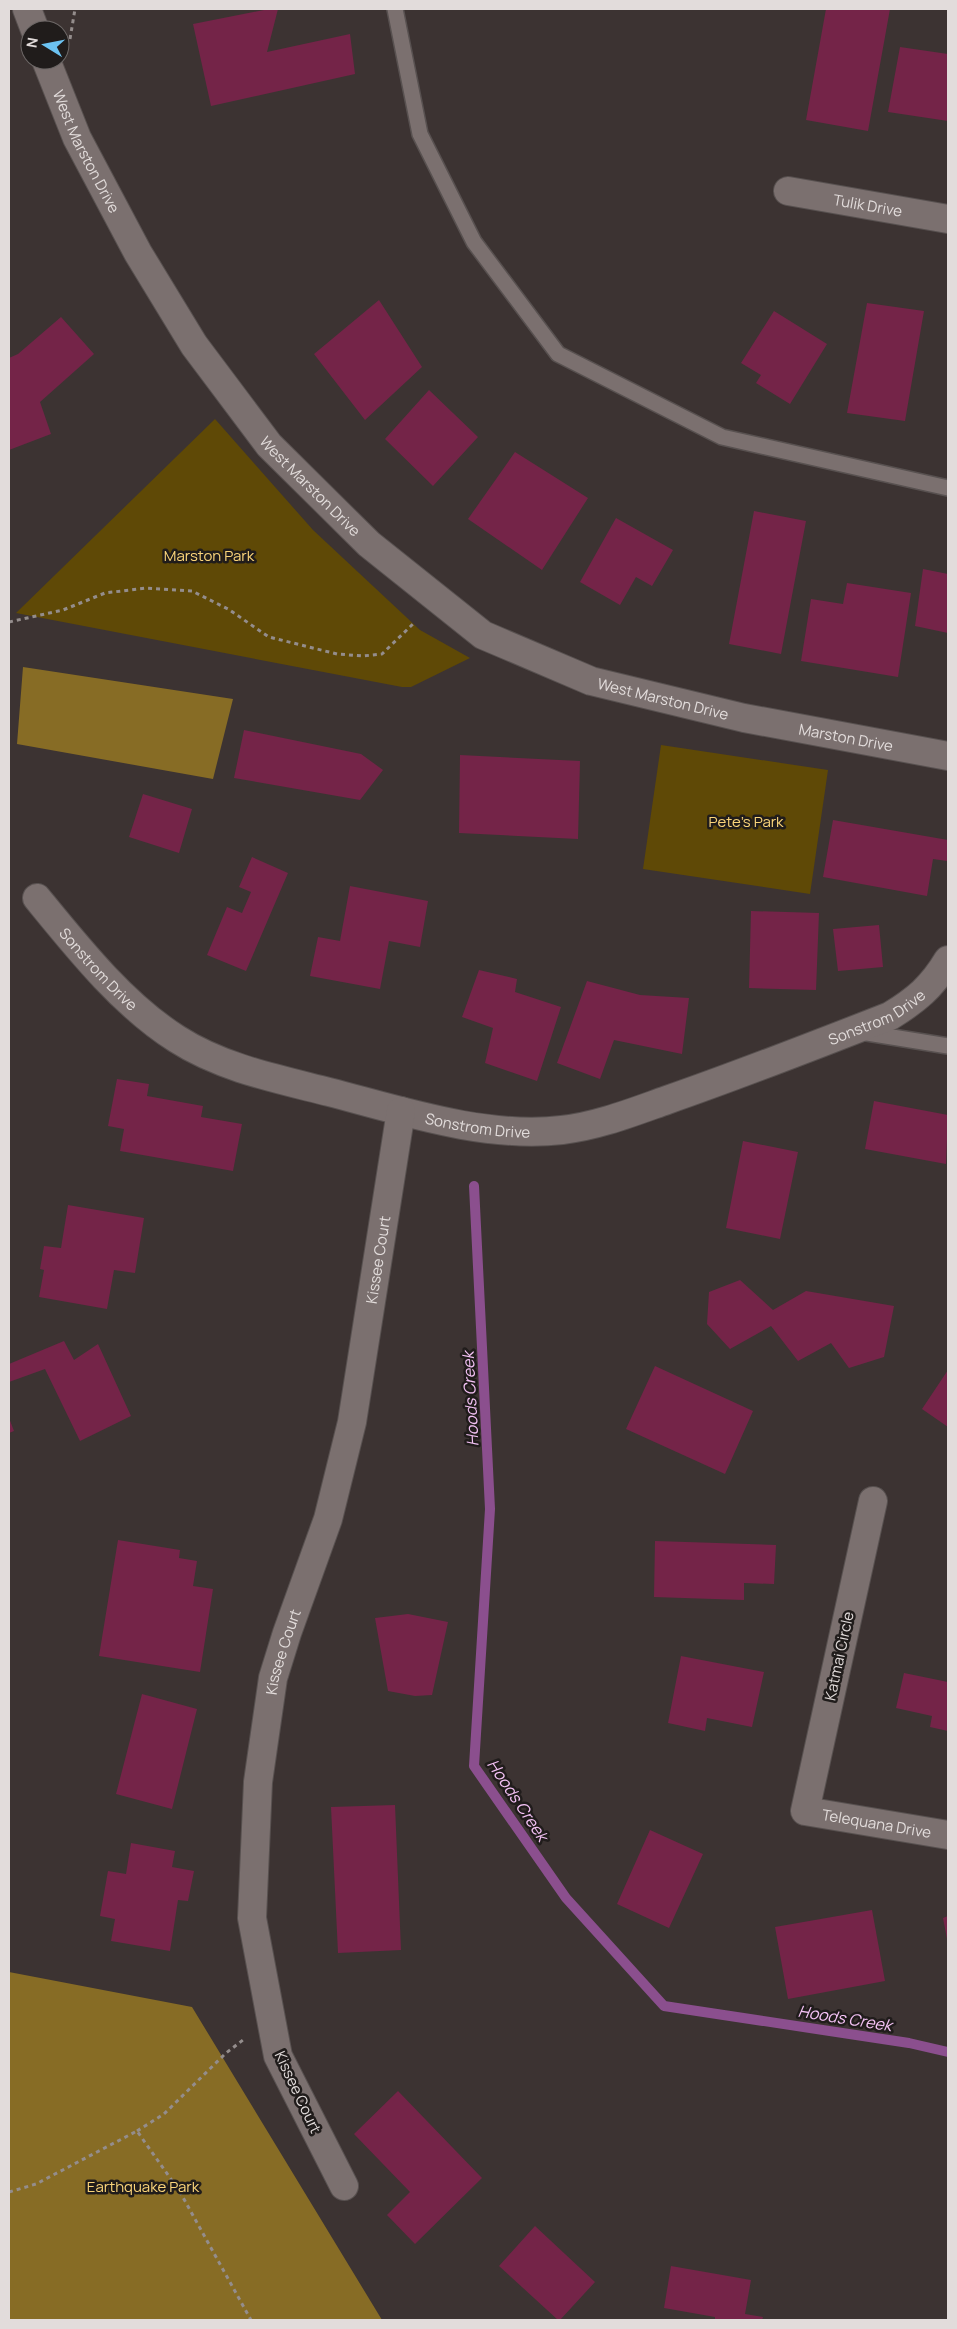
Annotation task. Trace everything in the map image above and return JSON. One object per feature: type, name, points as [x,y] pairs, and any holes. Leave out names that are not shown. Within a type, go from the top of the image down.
[{"type":"street","name":"West Marston Drive","points":[[50,70],[78,138],[138,252],[194,346],[269,445],[370,544],[483,635],[591,681],[744,718]]},
{"type":"street","name":"Tulik Drive","points":[[788,191],[948,219]]},
{"type":"street","name":"Marston Drive","points":[[744,718],[948,756]]},
{"type":"street","name":"Sonstrom Drive","points":[[37,898],[67,935],[140,1012],[178,1040],[214,1058],[261,1075],[401,1111],[489,1129],[526,1132],[563,1130],[600,1123],[712,1085],[890,1016],[913,1002],[936,981],[948,960]]},
{"type":"street","name":"Kissee Court","points":[[344,2186],[278,2056],[252,1918],[258,1782],[273,1678],[287,1632],[328,1520],[352,1422],[401,1111]]},
{"type":"street","name":"Katmai Circle","points":[[804,1811],[873,1501]]},
{"type":"street","name":"Telequana Drive","points":[[804,1811],[948,1835]]},
{"type":"lane","points":[[395,9],[420,134],[474,242],[558,354],[722,437],[948,488]]},
{"type":"lane","points":[[853,1030],[948,1046]]},
{"type":"path","points":[[9,622],[63,610],[105,593],[146,588],[192,591],[228,609],[269,637],[337,654],[363,656],[382,654],[416,621],[441,602]]},
{"type":"path","points":[[9,2192],[36,2184],[138,2131],[164,2114],[226,2053],[271,2018]]},
{"type":"path","points":[[138,2131],[180,2192],[251,2320]]},
{"type":"green space","name":"Marston Park","points":[[215,419],[313,530],[420,630],[470,658],[411,687],[402,687],[16,613]]},
{"type":"green space","points":[[23,667],[233,699],[213,779],[17,744]]},
{"type":"green space","name":"Pete's Park","points":[[661,745],[828,770],[810,894],[643,869]]},
{"type":"green space","name":"Earthquake Park","points":[[9,1972],[192,2007],[382,2320],[9,2320]]},
{"type":"building","points":[[269,9],[278,9],[267,52],[350,34],[355,74],[211,106],[193,24]]},
{"type":"building","points":[[826,9],[890,9],[868,131],[806,120]]},
{"type":"building","points":[[900,47],[948,54],[948,121],[888,112]]},
{"type":"building","points":[[379,300],[422,367],[365,420],[314,354]]},
{"type":"building","points":[[867,303],[924,311],[905,421],[847,413]]},
{"type":"building","points":[[774,311],[827,344],[790,404],[756,383],[761,375],[741,363]]},
{"type":"building","points":[[61,317],[94,354],[40,402],[51,434],[9,450],[9,358],[18,354]]},
{"type":"building","points":[[429,390],[478,437],[433,486],[385,439]]},
{"type":"building","points":[[515,452],[588,498],[542,570],[468,519]]},
{"type":"building","points":[[754,511],[806,521],[781,654],[729,644]]},
{"type":"building","points":[[616,518],[673,550],[652,586],[636,577],[620,605],[580,582]]},
{"type":"building","points":[[923,569],[948,574],[948,633],[915,626]]},
{"type":"building","points":[[847,583],[911,593],[898,677],[801,661],[811,599],[843,604]]},
{"type":"building","points":[[244,730],[361,754],[383,770],[360,800],[234,778]]},
{"type":"building","points":[[460,755],[580,761],[578,839],[459,833]]},
{"type":"building","points":[[143,794],[192,809],[179,853],[129,837]]},
{"type":"building","points":[[833,820],[948,840],[947,861],[933,859],[927,896],[823,877]]},
{"type":"building","points":[[252,857],[288,873],[246,971],[207,955],[227,907],[242,913],[251,892],[239,887]]},
{"type":"building","points":[[350,886],[428,901],[420,947],[389,941],[380,989],[310,976],[318,937],[340,941]]},
{"type":"building","points":[[751,911],[819,913],[816,990],[749,988]]},
{"type":"building","points":[[879,925],[883,967],[838,971],[833,929]]},
{"type":"building","points":[[479,970],[517,979],[515,992],[561,1007],[537,1081],[485,1063],[493,1028],[462,1017]]},
{"type":"building","points":[[587,981],[640,995],[689,998],[682,1054],[614,1040],[600,1079],[557,1063]]},
{"type":"building","points":[[117,1079],[149,1084],[147,1096],[203,1106],[201,1117],[242,1124],[233,1171],[120,1151],[124,1129],[108,1126]]},
{"type":"building","points":[[874,1101],[948,1115],[946,1164],[865,1149]]},
{"type":"building","points":[[743,1141],[798,1152],[780,1239],[726,1228]]},
{"type":"building","points":[[68,1205],[144,1218],[135,1273],[114,1270],[107,1309],[39,1297],[44,1270],[40,1269],[44,1246],[61,1248]]},
{"type":"building","points":[[740,1280],[773,1310],[806,1291],[894,1306],[884,1357],[849,1368],[831,1343],[798,1361],[771,1326],[730,1349],[707,1324],[709,1292]]},
{"type":"building","points":[[64,1341],[74,1360],[98,1344],[131,1416],[80,1441],[45,1369],[9,1382],[9,1364]]},
{"type":"building","points":[[655,1366],[753,1411],[725,1474],[626,1429]]},
{"type":"building","points":[[948,1370],[948,1427],[922,1409]]},
{"type":"building","points":[[9,1418],[14,1431],[9,1433]]},
{"type":"building","points":[[118,1540],[180,1550],[179,1558],[197,1561],[193,1586],[213,1589],[200,1672],[99,1656]]},
{"type":"building","points":[[655,1541],[776,1545],[774,1584],[744,1583],[744,1600],[654,1597]]},
{"type":"building","points":[[408,1614],[448,1622],[432,1695],[415,1696],[388,1691],[375,1618]]},
{"type":"building","points":[[681,1656],[764,1672],[752,1727],[707,1718],[705,1731],[668,1723]]},
{"type":"building","points":[[904,1673],[948,1682],[948,1731],[930,1727],[932,1716],[896,1708]]},
{"type":"building","points":[[142,1694],[197,1709],[172,1809],[116,1794]]},
{"type":"building","points":[[395,1805],[401,1950],[338,1953],[331,1807]]},
{"type":"building","points":[[650,1830],[703,1854],[669,1928],[617,1904]]},
{"type":"building","points":[[131,1843],[175,1851],[172,1867],[194,1871],[188,1901],[178,1900],[170,1951],[111,1941],[115,1919],[100,1916],[108,1871],[126,1874]]},
{"type":"building","points":[[872,1910],[885,1981],[788,1999],[775,1927]]},
{"type":"building","points":[[948,1916],[948,1939],[947,1939],[943,1918]]},
{"type":"building","points":[[398,2091],[482,2178],[415,2244],[387,2215],[410,2192],[354,2134]]},
{"type":"building","points":[[535,2226],[595,2282],[560,2320],[499,2266]]},
{"type":"building","points":[[671,2266],[751,2280],[745,2314],[763,2317],[762,2320],[715,2320],[715,2317],[664,2308]]},
{"type":"waterway","name":"Hoods Creek","points":[[474,1186],[490,1509],[474,1766],[566,1898],[664,2006],[909,2043],[948,2052]]}]
